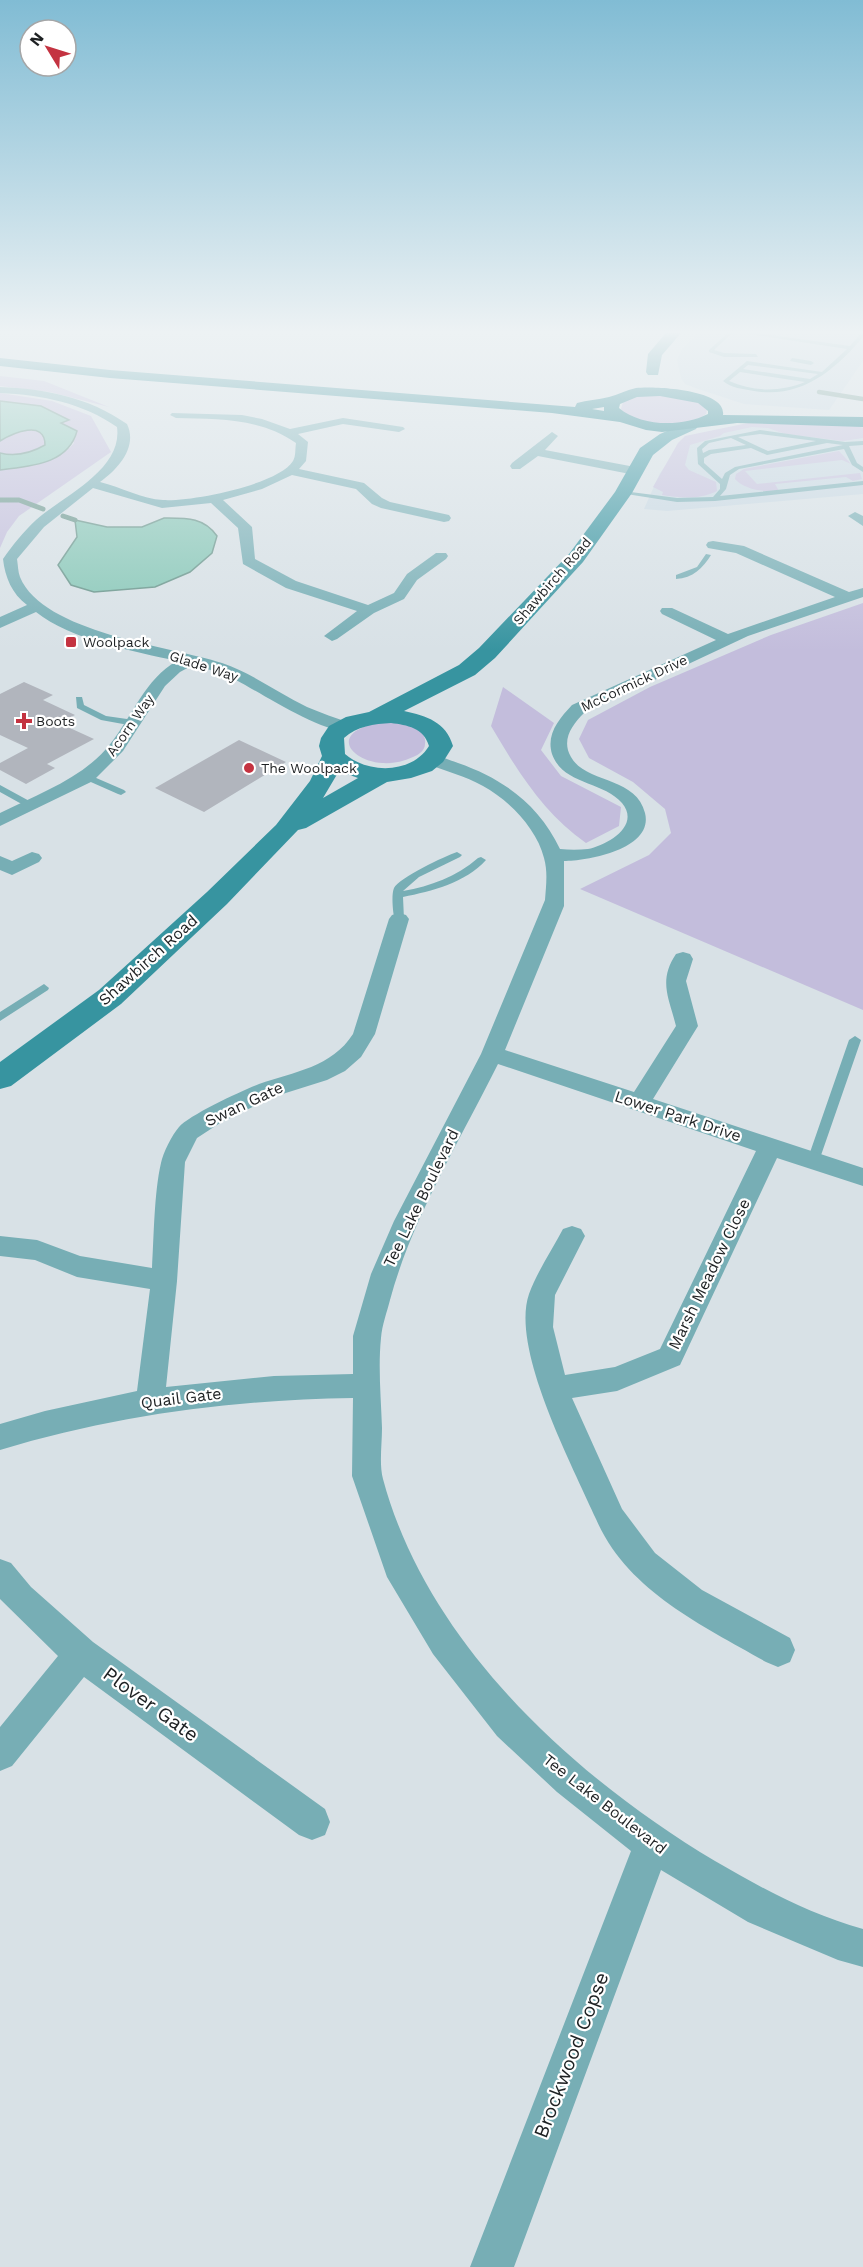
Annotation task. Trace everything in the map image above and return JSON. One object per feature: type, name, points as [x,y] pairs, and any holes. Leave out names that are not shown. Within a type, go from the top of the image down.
[{"type":"main road","points":[[645,439],[646,452]]},
{"type":"main road","name":"Shawbirch Road","points":[[376,717],[467,670],[487,653],[576,558],[623,493],[646,452],[664,439]]},
{"type":"main road","name":"Shawbirch Road","points":[[429,727],[467,670]]},
{"type":"main road","points":[[334,756],[341,764],[353,769],[383,774],[420,767],[433,760],[441,746],[436,733],[429,727],[406,718],[376,717],[344,727]]},
{"type":"main road","name":"Shawbirch Road","points":[[0,1078],[110,997],[285,830],[322,783],[334,756],[330,748],[331,741],[344,727]]},
{"type":"main road","name":"Shawbirch Road","points":[[285,830],[383,774]]},
{"type":"street","name":"Glade Way","points":[[126,439],[115,462],[91,484],[39,524],[10,559],[13,579],[37,606],[69,627],[191,659],[240,676],[301,710],[344,727]]},
{"type":"street","points":[[91,484],[163,504],[215,499],[248,490],[289,471],[300,461],[302,442],[298,439]]},
{"type":"street","points":[[516,466],[536,452],[549,439]]},
{"type":"street","points":[[536,452],[635,471]]},
{"type":"street","points":[[289,471],[360,486],[377,501],[422,519],[444,518]]},
{"type":"street","points":[[215,499],[245,527],[248,561],[268,575],[298,589],[369,610]]},
{"type":"street","points":[[713,545],[739,549],[855,595]]},
{"type":"street","points":[[332,636],[369,610],[399,596],[412,577],[441,556]]},
{"type":"street","name":"McCormick Drive","points":[[553,855],[589,854],[623,842],[636,828],[637,814],[630,800],[565,763],[559,752],[558,741],[566,720],[578,709],[774,621],[855,595]]},
{"type":"street","points":[[0,623],[37,606]]},
{"type":"street","points":[[667,611],[729,640]]},
{"type":"street","name":"Acorn Way","points":[[0,820],[87,777],[117,747],[135,723],[159,683],[174,669],[191,659]]},
{"type":"street","name":"Tee Lake Boulevard","points":[[433,760],[505,791],[527,813],[553,855],[556,886],[554,906],[492,1054],[407,1221],[384,1274],[367,1336],[367,1476],[398,1566],[445,1642],[510,1724],[569,1780],[652,1844],[761,1909],[837,1941],[863,1948]]},
{"type":"street","points":[[0,862],[12,869],[32,858]]},
{"type":"street","name":"Swan Gate","points":[[150,1400],[164,1281],[173,1162],[188,1132],[212,1117],[265,1091],[319,1074],[337,1065],[353,1052],[364,1034],[399,920]]},
{"type":"street","points":[[639,1103],[687,1026],[675,981],[683,959]]},
{"type":"street","name":"Lower Park Drive","points":[[492,1054],[863,1177]]},
{"type":"street","name":"Marsh Meadow Close","points":[[554,1389],[617,1379],[670,1357],[770,1147]]},
{"type":"street","points":[[572,1236],[542,1295],[539,1327],[554,1389],[611,1519],[644,1564],[691,1601],[778,1650]]},
{"type":"street","points":[[0,1246],[38,1250],[76,1266],[164,1281]]},
{"type":"street","name":"Quail Gate","points":[[0,1437],[53,1420],[150,1400],[254,1390],[367,1386]]},
{"type":"street","name":"Plover Gate","points":[[0,1574],[20,1598],[81,1654],[312,1822]]},
{"type":"street","points":[[0,1754],[81,1654]]},
{"type":"street","name":"Brockwood Copse","points":[[492,2267],[652,1844]]},
{"type":"lane","points":[[723,439],[702,445],[699,449],[700,464],[723,483]]},
{"type":"lane","points":[[738,439],[767,453],[827,441]]},
{"type":"lane","points":[[811,439],[844,446],[855,464],[863,470]]},
{"type":"lane","points":[[715,498],[723,489],[727,474],[737,468],[863,443]]},
{"type":"lane","points":[[700,457],[709,452],[752,446]]},
{"type":"lane","points":[[623,493],[676,500],[863,483]]},
{"type":"lane","points":[[679,577],[699,568],[713,545]]},
{"type":"lane","points":[[79,699],[80,706],[104,718],[135,723]]},
{"type":"lane","points":[[87,777],[121,792]]},
{"type":"lane","points":[[0,788],[30,805]]},
{"type":"lane","points":[[399,920],[398,889],[405,882],[458,855]]},
{"type":"lane","points":[[397,895],[423,891],[455,878],[481,860]]},
{"type":"lane","points":[[0,1017],[44,988]]},
{"type":"lane","points":[[813,1161],[855,1040]]},
{"type":"shaded area","points":[[4,439],[45,439],[45,445],[23,454],[12,455],[0,453],[0,441]]},
{"type":"shaded area","points":[[44,439],[73,439],[65,451],[46,462],[0,470],[0,453],[23,454],[45,445]]},
{"type":"shaded area","points":[[71,439],[104,439],[111,452],[19,516],[7,532],[0,548],[0,470],[31,466],[50,460],[74,443]]},
{"type":"shaded area","points":[[682,439],[711,439],[690,445],[685,465],[689,470],[716,482],[717,491],[703,496],[683,497],[662,495],[663,492],[653,487]]},
{"type":"shaded area","points":[[695,439],[863,439],[863,494],[667,511],[644,509],[660,473],[683,442]]},
{"type":"shaded area","points":[[825,439],[858,439],[843,441]]},
{"type":"shaded area","points":[[839,451],[851,464],[842,460],[745,471],[757,484],[860,473],[862,479],[853,481],[846,477],[775,484],[779,491],[761,491],[749,488],[735,479],[736,474],[744,469]]},
{"type":"shaded area","points":[[164,518],[200,522],[217,536],[212,553],[190,572],[155,587],[94,592],[71,585],[58,565],[77,537],[75,520],[107,527],[142,527]]},
{"type":"shaded area","points":[[863,603],[863,1010],[580,889],[649,855],[671,833],[665,809],[633,782],[589,758],[579,739],[588,720],[650,687],[771,635]]},
{"type":"shaded area","points":[[503,687],[554,723],[541,750],[561,776],[621,807],[619,826],[586,843],[557,818],[532,790],[491,726]]},
{"type":"shaded area","points":[[385,722],[404,724],[417,729],[425,738],[423,750],[415,756],[395,763],[378,763],[364,759],[354,752],[349,744],[352,735],[363,727]]},
{"type":"building","points":[[24,682],[53,695],[43,700],[75,715],[59,723],[94,739],[47,764],[55,768],[26,784],[0,770],[0,763],[28,748],[0,735],[0,694]]},
{"type":"building","points":[[239,740],[286,762],[204,812],[155,788]]},
{"type":"waterway","points":[[0,500],[19,500],[43,509]]},
{"type":"waterway","points":[[63,516],[75,520]]},
{"type":"place","name":"Woolpack","points":[[71,642]]},
{"type":"place","name":"Boots","points":[[24,721]]},
{"type":"place","name":"The Woolpack","points":[[249,768]]}]
